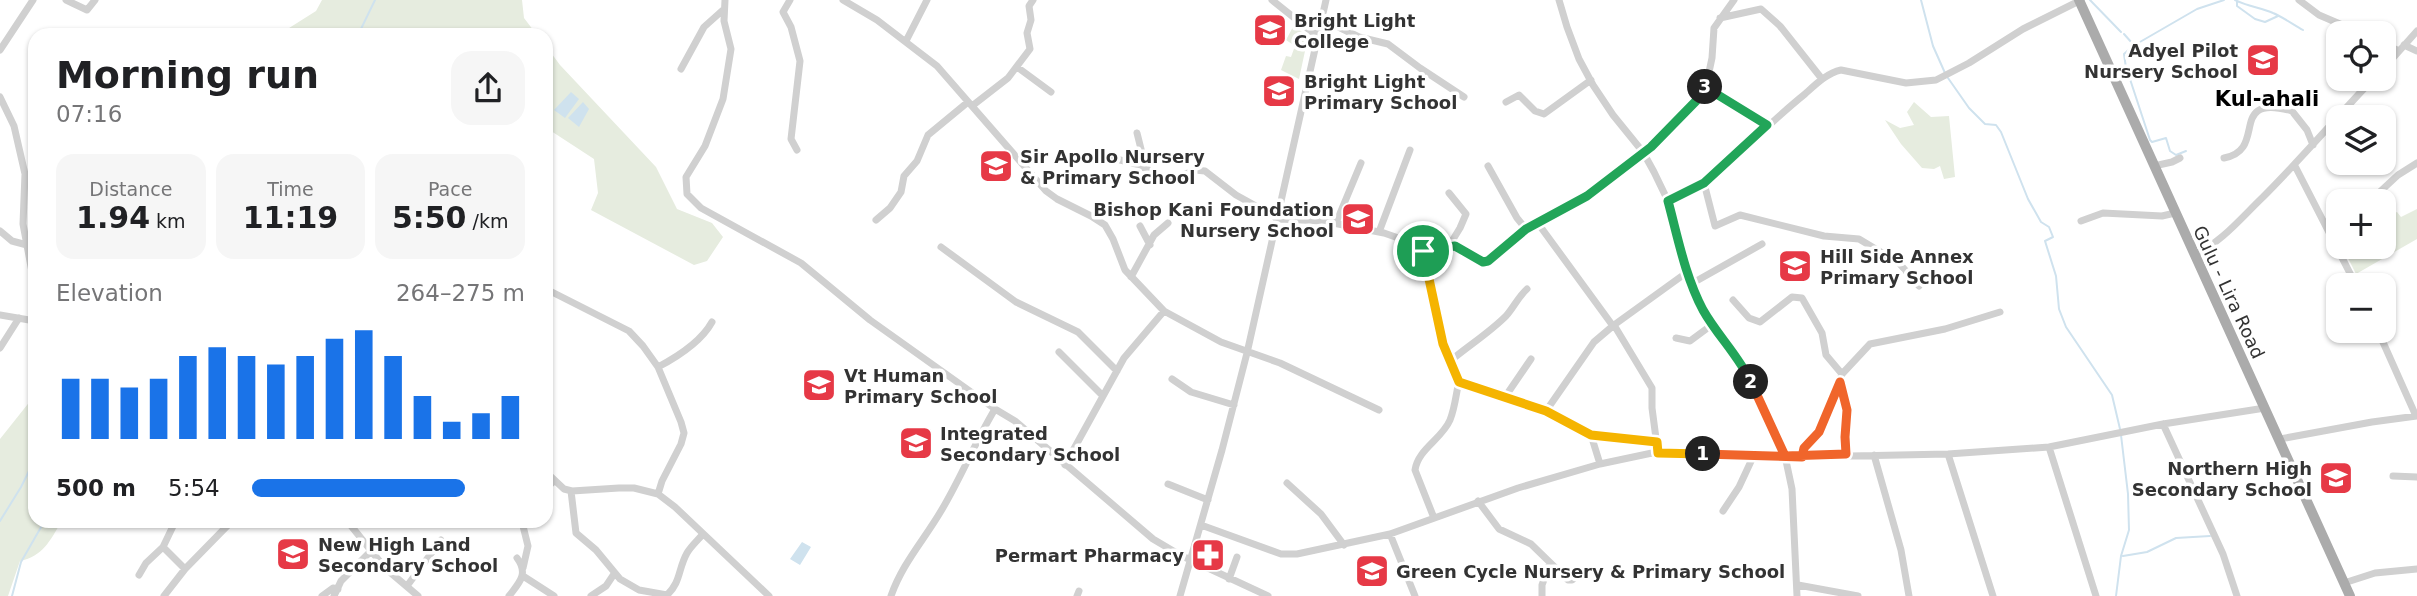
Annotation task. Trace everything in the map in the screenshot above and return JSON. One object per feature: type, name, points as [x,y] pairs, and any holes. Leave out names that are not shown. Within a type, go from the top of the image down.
[{"type":"main road","name":"Gulu - Lira Road","points":[[2080,0],[2350,596]]},
{"type":"street","points":[[0,50],[33,0]]},
{"type":"street","points":[[66,0],[87,10],[95,0]]},
{"type":"street","points":[[725,0],[723,10],[731,49],[726,84],[717,120],[686,177],[689,197],[701,208],[801,263],[858,310],[1026,429],[1153,539],[1268,596]]},
{"type":"street","points":[[790,0],[783,12],[792,27],[800,61],[791,139],[797,150]]},
{"type":"street","points":[[843,0],[906,41],[937,66],[1046,191],[1066,205],[1105,225],[1131,277],[1164,311],[1222,342],[1280,363],[1379,410]]},
{"type":"street","points":[[906,41],[927,0]]},
{"type":"street","points":[[876,220],[890,208],[901,192],[904,176],[917,161],[928,135],[1003,83],[1017,67],[1030,48],[1027,33],[1031,20],[1029,7],[1033,0]]},
{"type":"street","points":[[1272,0],[1317,36]]},
{"type":"street","points":[[1180,596],[1209,500],[1247,353],[1326,0]]},
{"type":"street","points":[[1559,0],[1571,38],[1591,80],[1613,115],[1643,152],[1668,201],[1686,273],[1702,308],[1743,365],[1785,456],[1792,489],[1797,596]]},
{"type":"street","points":[[1107,157],[1133,163],[1173,178],[1195,170],[1205,171],[1236,195],[1279,219],[1336,223],[1379,232],[1395,236],[1423,251],[1449,246],[1461,248],[1486,262],[1526,229],[1587,196],[1666,133],[1696,101],[1706,86],[1712,58],[1714,28],[1734,0]]},
{"type":"street","points":[[1668,201],[1704,183],[1822,79],[1841,70],[1906,83],[1936,80],[2023,29],[2080,0]]},
{"type":"street","points":[[2299,0],[2319,15],[2333,21]]},
{"type":"street","points":[[1720,18],[1761,9],[1780,26],[1822,79]]},
{"type":"street","points":[[681,69],[704,27],[723,10]]},
{"type":"street","points":[[1322,19],[1359,37],[1388,44],[1464,97]]},
{"type":"street","points":[[2396,55],[2417,31]]},
{"type":"street","points":[[2396,46],[2417,51]]},
{"type":"street","points":[[1017,67],[1051,92]]},
{"type":"street","points":[[1506,102],[1519,94],[1535,111],[1544,114],[1591,80]]},
{"type":"street","points":[[1706,86],[1767,125]]},
{"type":"street","points":[[2194,255],[2219,240],[2295,166],[2362,91]]},
{"type":"street","points":[[0,97],[14,126],[25,174],[23,224],[28,250]]},
{"type":"street","points":[[2224,158],[2236,153],[2244,145],[2254,114],[2261,107],[2292,111],[2313,145]]},
{"type":"street","points":[[1137,133],[1146,169]]},
{"type":"street","points":[[1379,232],[1410,150]]},
{"type":"street","points":[[2154,166],[2178,159]]},
{"type":"street","points":[[1336,223],[1361,163]]},
{"type":"street","points":[[2383,189],[2417,163]]},
{"type":"street","points":[[1488,166],[1526,229]]},
{"type":"street","points":[[2295,166],[2326,218]]},
{"type":"street","points":[[1704,183],[1715,226],[1741,215],[1824,236],[1859,239],[1899,263],[1919,286]]},
{"type":"street","points":[[1449,193],[1465,214],[1449,246]]},
{"type":"street","points":[[2081,221],[2103,213],[2162,216],[2175,213]]},
{"type":"street","points":[[1537,222],[1614,326],[1652,388],[1658,453]]},
{"type":"street","points":[[1131,277],[1154,235],[1168,223]]},
{"type":"street","points":[[1140,226],[1150,245]]},
{"type":"street","points":[[0,231],[12,242],[27,245]]},
{"type":"street","points":[[1691,284],[1762,244]]},
{"type":"street","points":[[941,247],[1016,302],[1078,332],[1117,371]]},
{"type":"street","points":[[1423,251],[1440,335],[1459,382],[1450,421],[1416,462],[1415,470],[1434,518]]},
{"type":"street","points":[[1546,411],[1589,348],[1614,326],[1686,273]]},
{"type":"street","points":[[1449,362],[1502,320],[1527,289]]},
{"type":"street","points":[[553,293],[629,331],[657,367],[684,433],[658,494]]},
{"type":"street","points":[[1733,300],[1749,318],[1760,321],[1792,297],[1802,298],[1822,332],[1826,355],[1841,378],[1847,410],[1846,454]]},
{"type":"street","points":[[1065,465],[1124,358],[1164,311]]},
{"type":"street","points":[[1802,457],[1804,448],[1819,432],[1841,378],[1870,344],[1945,329],[2000,312]]},
{"type":"street","points":[[0,315],[28,320]]},
{"type":"street","points":[[0,348],[19,318]]},
{"type":"street","points":[[657,367],[687,349],[712,323]]},
{"type":"street","points":[[1676,338],[1690,341],[1713,324]]},
{"type":"street","points":[[2280,439],[2417,416],[2384,343]]},
{"type":"street","points":[[1059,352],[1103,396]]},
{"type":"street","points":[[1505,397],[1531,359]]},
{"type":"street","points":[[1172,379],[1191,392],[1234,405]]},
{"type":"street","points":[[1459,382],[1546,411],[1591,435],[1657,442]]},
{"type":"street","points":[[1201,524],[1281,554],[1297,554],[1390,534],[1478,501],[1600,464],[1658,453],[1802,457],[1948,454],[2049,447],[2163,424],[2265,408]]},
{"type":"street","points":[[891,596],[896,581],[941,511],[995,409]]},
{"type":"street","points":[[2163,424],[2223,554],[2237,596]]},
{"type":"street","points":[[1591,435],[1600,464]]},
{"type":"street","points":[[2049,447],[2096,596]]},
{"type":"street","points":[[1948,454],[1992,595],[1982,596]]},
{"type":"street","points":[[1874,455],[1901,550],[1909,596]]},
{"type":"street","points":[[1723,511],[1739,487],[1753,457]]},
{"type":"street","points":[[2393,476],[2417,477]]},
{"type":"street","points":[[554,481],[571,491],[634,488],[658,494],[769,596]]},
{"type":"street","points":[[1287,482],[1321,514],[1344,545]]},
{"type":"street","points":[[1168,484],[1209,500]]},
{"type":"street","points":[[571,491],[576,533],[596,550],[614,574],[639,590],[667,596],[676,592],[680,569],[688,551],[703,534]]},
{"type":"street","points":[[1478,501],[1499,528],[1531,544],[1569,580],[1578,575]]},
{"type":"street","points":[[139,575],[146,563],[163,547],[172,528]]},
{"type":"street","points":[[164,596],[185,569],[225,528]]},
{"type":"street","points":[[353,528],[385,568],[418,596]]},
{"type":"street","points":[[509,596],[523,572],[528,546],[524,528]]},
{"type":"street","points":[[1390,534],[1415,596]]},
{"type":"street","points":[[407,586],[441,540]]},
{"type":"street","points":[[163,547],[185,569]]},
{"type":"street","points":[[322,596],[333,588],[336,592],[341,581],[371,551]]},
{"type":"street","points":[[517,558],[523,572],[554,596]]},
{"type":"street","points":[[1229,579],[1237,558]]},
{"type":"street","points":[[1542,596],[1542,585],[1550,563]]},
{"type":"street","points":[[2344,583],[2375,573],[2417,569]]},
{"type":"street","points":[[591,596],[606,586],[614,574]]},
{"type":"street","points":[[1798,585],[1858,596]]},
{"type":"street","points":[[606,586],[609,595]]},
{"type":"shaded area","points":[[322,0],[522,0],[524,18],[532,28],[289,28],[316,11]]},
{"type":"shaded area","points":[[1294,25],[1308,37],[1299,79],[1281,70],[1286,56],[1291,57],[1295,46],[1286,40]]},
{"type":"shaded area","points":[[553,56],[656,167],[677,209],[712,223],[723,237],[707,261],[694,265],[591,210],[598,193],[594,159],[553,132]]},
{"type":"shaded area","points":[[1914,102],[1931,117],[1949,116],[1955,177],[1944,179],[1940,166],[1934,169],[1922,168],[1885,120],[1900,128],[1914,125],[1907,112]]},
{"type":"shaded area","points":[[2417,209],[2417,239],[2396,251],[2396,212],[2401,217]]},
{"type":"shaded area","points":[[2348,259],[2382,259],[2358,273]]},
{"type":"shaded area","points":[[28,404],[28,528],[57,528],[40,551],[20,561],[8,596],[0,596],[0,439]]},
{"type":"water","points":[[571,92],[579,99],[565,118],[554,110]]},
{"type":"water","points":[[583,102],[589,109],[579,127],[568,118]]},
{"type":"water","points":[[802,542],[811,547],[800,565],[790,559]]},
{"type":"waterway","points":[[361,28],[375,0]]},
{"type":"waterway","points":[[1921,0],[1933,46],[1945,73]]},
{"type":"waterway","points":[[2090,0],[2121,32]]},
{"type":"waterway","points":[[2133,46],[2197,9],[2224,0]]},
{"type":"waterway","points":[[2235,0],[2276,14],[2303,30]]},
{"type":"waterway","points":[[2237,2],[2237,6],[2255,19],[2265,22],[2278,16]]},
{"type":"waterway","points":[[2124,34],[2133,46],[2124,54],[2126,68]]},
{"type":"waterway","points":[[2128,73],[2150,140],[2152,142],[2166,138],[2170,151],[2176,155],[2186,151]]},
{"type":"waterway","points":[[1948,78],[1969,108],[1985,124],[1996,125],[2001,132],[2028,199],[2041,222],[2049,227],[2053,237],[2045,241],[2056,276],[2059,309],[2066,327],[2112,395],[2120,429]]},
{"type":"waterway","points":[[2116,596],[2121,556],[2129,530],[2121,435]]},
{"type":"waterway","points":[[0,521],[28,473]]},
{"type":"waterway","points":[[12,596],[21,562],[41,528]]},
{"type":"waterway","points":[[2123,556],[2147,552],[2176,538],[2210,536]]},
{"type":"place","name":"Bright Light College","points":[[1270,30]]},
{"type":"place","name":"Adyel Pilot Nursery School","points":[[2263,60]]},
{"type":"place","name":"Bright Light Primary School","points":[[1279,91]]},
{"type":"place","name":"Sir Apollo Nursery & Primary School","points":[[996,166]]},
{"type":"place","name":"Bishop Kani Foundation Nursery School","points":[[1358,219]]},
{"type":"place","name":"Hill Side Annex Primary School","points":[[1795,266]]},
{"type":"place","name":"Vt Human Primary School","points":[[819,385]]},
{"type":"place","name":"Integrated Secondary School","points":[[916,443]]},
{"type":"place","name":"Northern High Secondary School","points":[[2336,478]]},
{"type":"place","name":"New High Land Secondary School","points":[[293,554]]},
{"type":"place","name":"Permart Pharmacy","points":[[1208,555]]},
{"type":"place","name":"Green Cycle Nursery & Primary School","points":[[1372,571]]},
{"type":"district","name":"Kul-ahali","points":[[2267,99]]},
{"type":"route","points":[[1423,251],[1440,335],[1459,382],[1546,411],[1591,435],[1657,442],[1658,453],[1753,457],[1802,457],[1804,448],[1819,432],[1840,382],[1847,410],[1846,454],[1802,457],[1785,456],[1743,365],[1702,308],[1686,273],[1668,201],[1704,183],[1719,172],[1767,125],[1706,86],[1696,101],[1651,147],[1587,196],[1526,229],[1488,261],[1483,262],[1455,246],[1423,251]]}]
